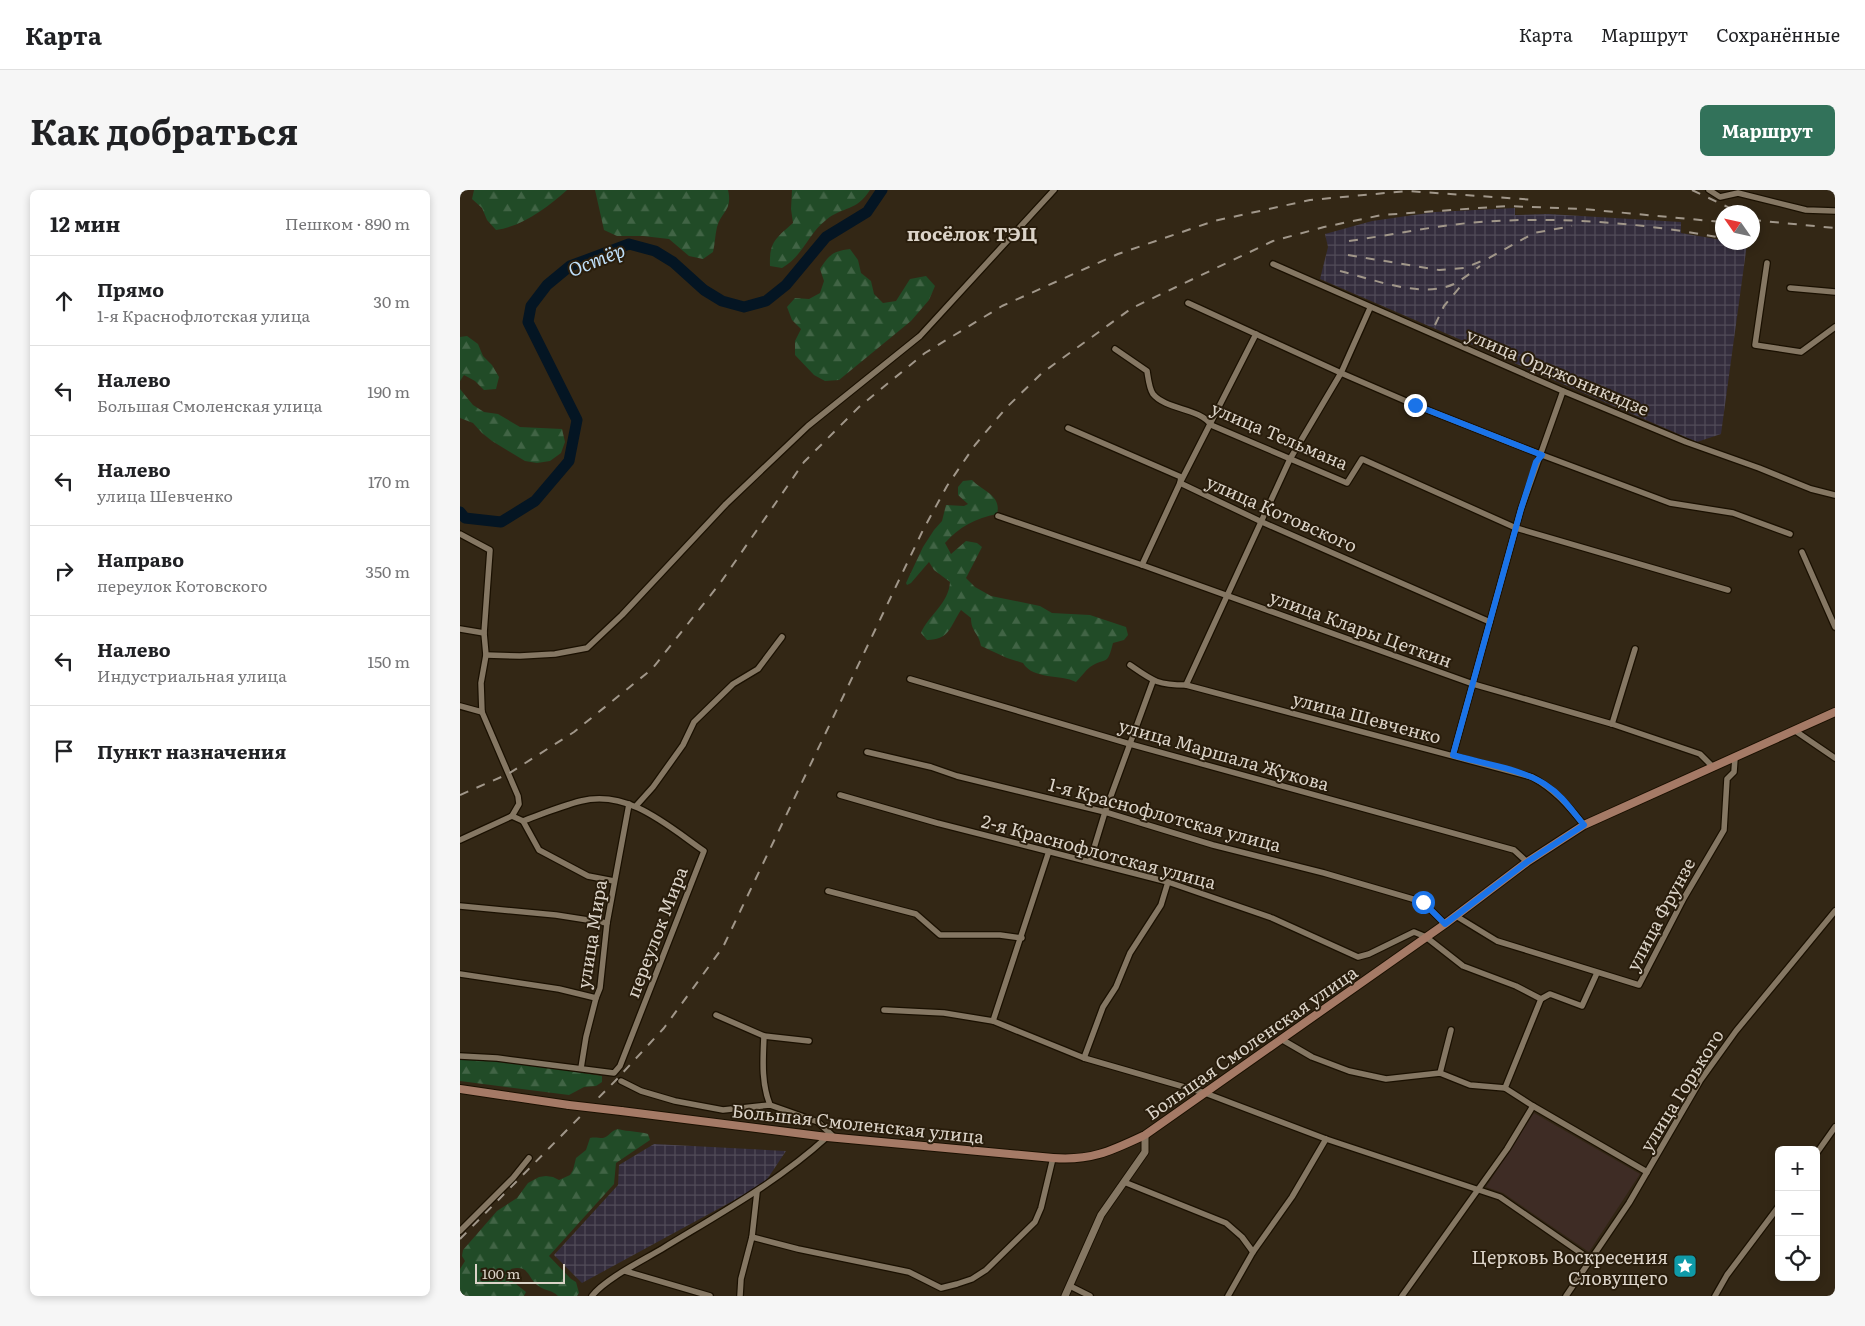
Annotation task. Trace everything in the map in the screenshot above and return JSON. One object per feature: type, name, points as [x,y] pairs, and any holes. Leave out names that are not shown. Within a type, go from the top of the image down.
[{"type":"main road","name":"Большая Смоленская улица","points":[[460,1089],[570,1105],[830,1137],[1073,1160],[1108,1153],[1145,1135],[1445,924],[1527,862],[1584,825],[1835,712]]},
{"type":"street","points":[[486,655],[556,654],[587,648],[622,615],[726,504],[808,426],[920,336],[1054,190]]},
{"type":"street","points":[[1709,190],[1720,196],[1738,193],[1806,210],[1835,211]]},
{"type":"street","points":[[1767,262],[1755,345],[1801,352],[1835,327]]},
{"type":"street","name":"улица Орджоникидзе","points":[[1273,264],[1370,308],[1686,442],[1811,489],[1835,495]]},
{"type":"street","points":[[1790,288],[1835,292]]},
{"type":"street","points":[[1188,303],[1415,405],[1542,455],[1670,503],[1733,513],[1790,534]]},
{"type":"street","points":[[1186,685],[1290,459],[1341,373],[1370,308]]},
{"type":"street","points":[[1142,565],[1180,483],[1256,334]]},
{"type":"street","name":"улица Тельмана","points":[[1115,349],[1147,371],[1152,393],[1163,401],[1192,412],[1211,425],[1347,483],[1362,459],[1516,528],[1728,590]]},
{"type":"street","points":[[1453,755],[1516,528],[1536,462],[1542,455],[1563,391]]},
{"type":"street","name":"улица Котовского","points":[[1068,428],[1181,477],[1180,483],[1262,522],[1490,622]]},
{"type":"street","name":"улица Клары Цеткин","points":[[998,516],[1228,595],[1473,684],[1612,724],[1700,754],[1713,767]]},
{"type":"street","points":[[460,534],[490,550],[484,633],[486,655],[482,683],[482,712],[518,796],[519,804],[512,816],[460,840]]},
{"type":"street","points":[[1802,552],[1835,627]]},
{"type":"street","points":[[460,629],[484,633]]},
{"type":"street","points":[[636,806],[653,787],[678,752],[694,722],[733,684],[758,670],[782,637]]},
{"type":"street","points":[[1612,724],[1635,649]]},
{"type":"street","name":"улица Шевченко","points":[[1130,665],[1154,681],[1169,685],[1186,685],[1532,776],[1547,785],[1562,798],[1584,825]]},
{"type":"street","name":"улица Маршала Жукова","points":[[910,679],[1130,744],[1514,850],[1527,862]]},
{"type":"street","points":[[1090,861],[1105,812],[1154,681]]},
{"type":"street","points":[[460,706],[482,712]]},
{"type":"street","points":[[1794,730],[1835,758]]},
{"type":"street","name":"1-я Краснофлотская улица","points":[[867,752],[1105,812],[1213,845],[1324,873],[1423,902],[1445,924]]},
{"type":"street","name":"улица Фрунзе","points":[[1456,916],[1497,941],[1598,973],[1640,984],[1684,898],[1724,830],[1727,779],[1734,772],[1735,758]]},
{"type":"street","name":"2-я Краснофлотская улица","points":[[840,795],[937,823],[1168,882],[1272,918],[1358,957],[1369,954],[1414,932],[1426,937]]},
{"type":"street","name":"переулок Мира","points":[[523,821],[582,800],[613,799],[636,806],[656,817],[704,851],[620,1066],[614,1073],[581,1068]]},
{"type":"street","name":"улица Мира","points":[[581,1068],[586,1037],[600,988],[607,923],[629,804]]},
{"type":"street","points":[[512,816],[523,821],[539,850],[588,876],[614,881]]},
{"type":"street","points":[[993,1022],[1049,851]]},
{"type":"street","points":[[1084,1058],[1103,1007],[1116,987],[1130,953],[1161,905],[1168,882]]},
{"type":"street","points":[[828,891],[916,914],[940,935],[1000,935],[1022,938]]},
{"type":"street","points":[[460,906],[556,915],[607,923]]},
{"type":"street","name":"улица Горького","points":[[1566,1296],[1647,1172],[1700,1082],[1730,1038],[1835,911]]},
{"type":"street","points":[[1426,937],[1463,966],[1516,986],[1541,999]]},
{"type":"street","points":[[1505,1088],[1541,999],[1550,994],[1582,1006],[1598,973]]},
{"type":"street","points":[[460,974],[560,988],[596,998]]},
{"type":"street","points":[[884,1010],[944,1013],[993,1022],[1084,1058],[1205,1093],[1326,1139],[1478,1189],[1500,1197],[1591,1260]]},
{"type":"street","points":[[716,1015],[764,1036],[808,1041]]},
{"type":"street","points":[[1440,1073],[1451,1030]]},
{"type":"street","points":[[764,1036],[764,1090],[770,1105]]},
{"type":"street","points":[[1281,1039],[1312,1057],[1349,1072],[1386,1079],[1440,1073],[1470,1085],[1505,1088],[1532,1106],[1647,1172]]},
{"type":"street","points":[[460,1056],[497,1058],[581,1068]]},
{"type":"street","points":[[587,1296],[756,1192],[830,1137],[818,1122],[770,1105],[723,1110],[675,1101],[621,1081]]},
{"type":"street","points":[[1402,1296],[1507,1150],[1532,1106]]},
{"type":"street","points":[[1820,1149],[1835,1128]]},
{"type":"street","points":[[1065,1296],[1101,1215],[1145,1152],[1145,1135]]},
{"type":"street","points":[[1228,1296],[1253,1252],[1292,1197],[1326,1139]]},
{"type":"street","points":[[460,1232],[513,1178],[529,1158]]},
{"type":"street","points":[[752,1237],[798,1249],[909,1272],[941,1288],[957,1284],[972,1279],[986,1270],[1035,1222],[1041,1208],[1053,1158]]},
{"type":"street","points":[[1124,1182],[1226,1223],[1242,1237],[1253,1252]]},
{"type":"street","points":[[740,1296],[741,1279],[752,1237],[756,1192]]},
{"type":"street","points":[[1715,1296],[1727,1276],[1775,1211]]},
{"type":"street","points":[[625,1271],[710,1296]]},
{"type":"street","points":[[1070,1286],[1090,1296]]},
{"type":"street","points":[[592,1296],[597,1289]]},
{"type":"shaded area","points":[[1515,208],[1515,215],[1548,214],[1681,222],[1681,233],[1715,239],[1715,250],[1746,250],[1721,434],[1697,442],[1320,279],[1328,247],[1325,234],[1372,221],[1435,212]]},
{"type":"shaded area","points":[[1534,1113],[1640,1174],[1589,1252],[1503,1193],[1486,1187]]},
{"type":"shaded area","points":[[654,1144],[786,1151],[764,1184],[582,1283],[554,1255],[618,1185],[619,1165]]},
{"type":"green space","points":[[474,190],[567,190],[534,215],[516,225],[496,230],[487,220],[482,208],[472,199]]},
{"type":"green space","points":[[595,190],[728,190],[729,202],[717,227],[713,252],[703,259],[689,256],[669,239],[617,236],[604,230]]},
{"type":"green space","points":[[792,190],[870,190],[860,202],[826,220],[789,263],[782,268],[770,266],[772,246],[793,223],[791,209]]},
{"type":"green space","points":[[850,249],[858,260],[861,273],[871,281],[874,294],[883,303],[896,301],[910,279],[926,276],[935,286],[929,300],[911,321],[839,380],[825,381],[814,375],[795,355],[795,341],[801,329],[792,320],[787,307],[795,298],[809,299],[820,293],[824,281],[820,269],[823,264],[835,253]]},
{"type":"green space","points":[[467,336],[478,344],[483,356],[492,365],[499,377],[496,389],[484,390],[475,381],[464,375],[460,381],[460,337]]},
{"type":"green space","points":[[460,389],[473,405],[484,412],[498,414],[520,427],[562,429],[565,442],[561,453],[550,461],[537,463],[525,461],[492,441],[473,423],[460,418]]},
{"type":"green space","points":[[972,480],[997,502],[997,514],[968,524],[945,543],[951,554],[966,541],[977,543],[982,547],[966,578],[975,587],[991,596],[1040,606],[1052,613],[1090,615],[1126,627],[1128,635],[1124,640],[1113,643],[1108,658],[1090,667],[1076,682],[1033,672],[1023,663],[981,646],[972,626],[971,618],[961,610],[945,635],[940,638],[927,640],[921,633],[946,596],[950,582],[934,570],[929,562],[911,583],[907,585],[906,583],[923,547],[942,521],[946,505],[964,506],[968,504],[958,495],[958,487],[963,481]]},
{"type":"green space","points":[[460,1054],[602,1076],[602,1082],[596,1086],[584,1087],[569,1095],[460,1081]]},
{"type":"green space","points":[[618,1129],[648,1134],[650,1140],[616,1163],[614,1184],[549,1256],[576,1282],[579,1293],[577,1296],[558,1296],[540,1287],[526,1271],[517,1268],[511,1269],[508,1275],[511,1280],[526,1292],[524,1296],[460,1296],[460,1269],[465,1261],[462,1256],[463,1250],[497,1211],[517,1198],[528,1183],[539,1177],[553,1177],[559,1180],[570,1175],[576,1158],[586,1150],[590,1138],[603,1138]]},
{"type":"waterway","name":"Остёр","points":[[460,512],[465,518],[501,522],[535,501],[569,461],[577,420],[528,322],[531,306],[547,285],[570,266],[629,244],[655,251],[673,262],[704,290],[722,301],[744,307],[766,301],[786,285],[826,237],[867,212],[882,190]]},
{"type":"railway","points":[[1692,190],[1724,205]]},
{"type":"railway","points":[[460,795],[508,774],[574,732],[652,669],[721,582],[804,462],[859,407],[925,353],[1002,306],[1118,254],[1214,221],[1310,200],[1407,191],[1536,200]]},
{"type":"railway","points":[[460,1239],[617,1079],[664,1028],[723,947],[923,530],[947,486],[975,445],[1006,408],[1042,373],[1132,308],[1273,241],[1324,227],[1382,215],[1507,206],[1583,209],[1715,221]]},
{"type":"railway","points":[[1349,241],[1459,224],[1524,220],[1638,225],[1715,237]]},
{"type":"railway","points":[[1760,221],[1835,228]]},
{"type":"railway","points":[[1348,255],[1439,270],[1464,268],[1487,259],[1534,233],[1572,226]]},
{"type":"railway","points":[[1340,271],[1382,283],[1412,289],[1427,289],[1441,288],[1454,284],[1480,266]]},
{"type":"railway","points":[[1435,325],[1444,306],[1465,281]]},
{"type":"place","name":"Церковь Воскресения Словущего","points":[[1685,1266]]},
{"type":"district","name":"посёлок ТЭЦ","points":[[972,233]]},
{"type":"route","points":[[1415,405],[1542,455],[1536,462],[1521,509],[1453,755],[1532,776],[1547,785],[1562,798],[1584,825],[1527,862],[1445,924],[1423,902]]}]
